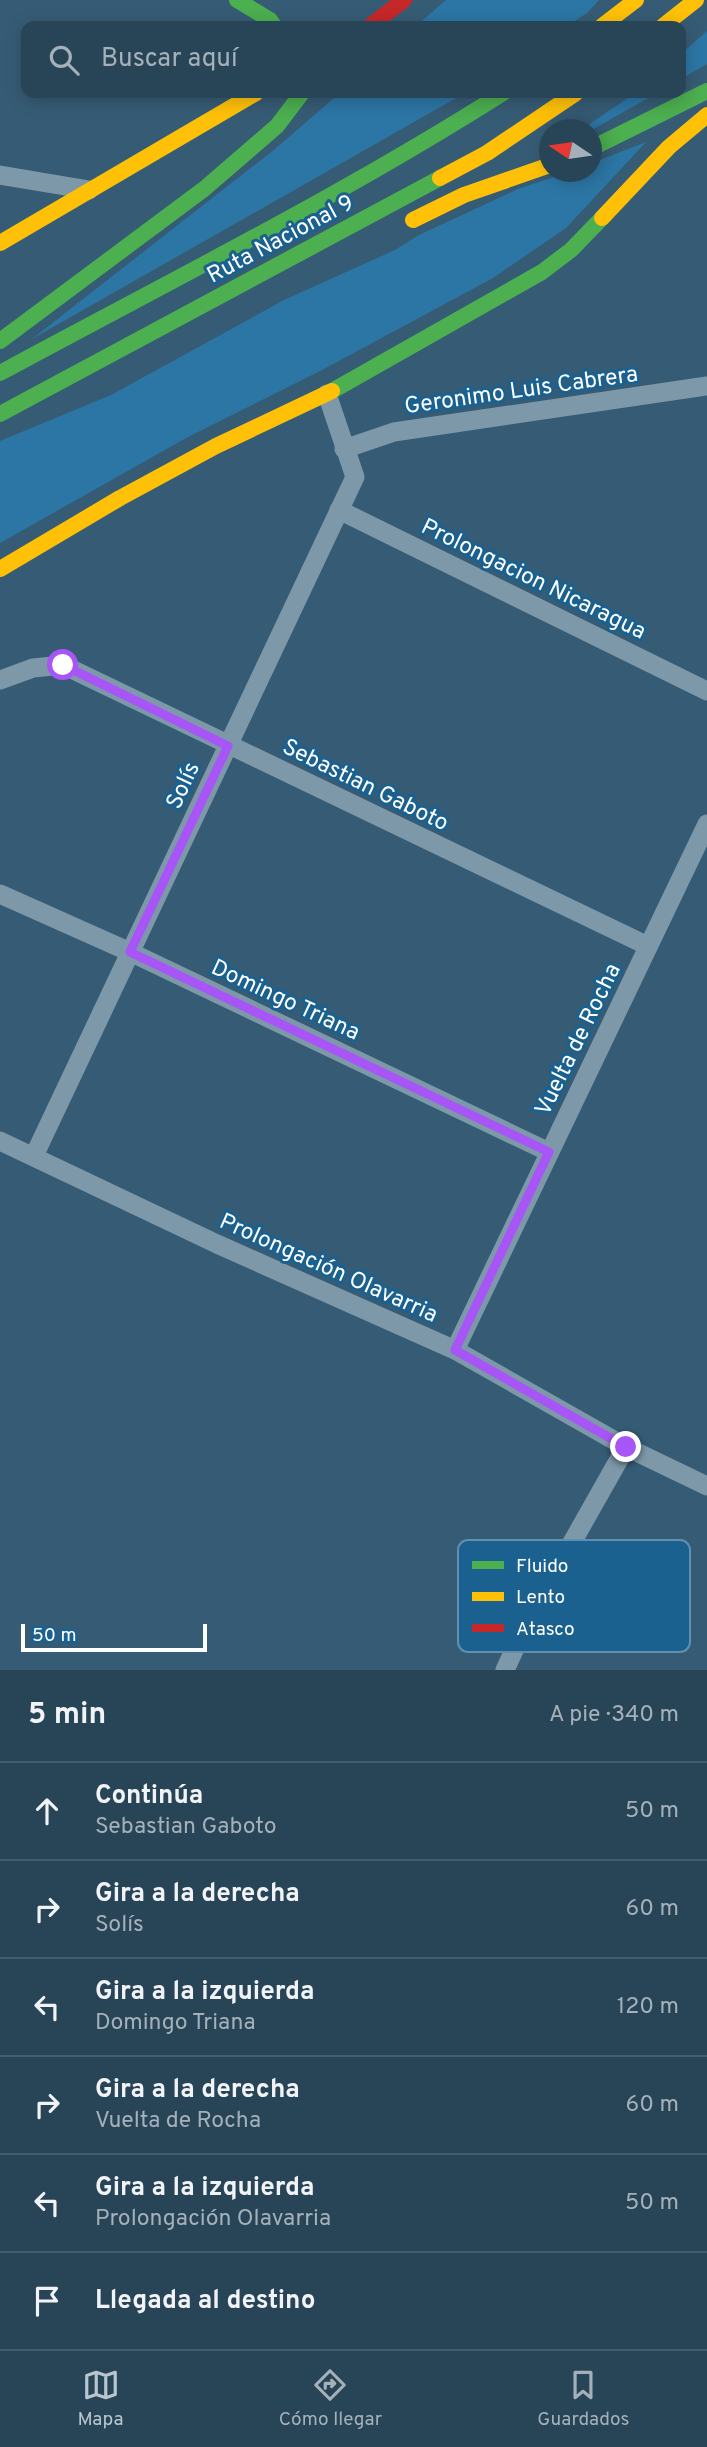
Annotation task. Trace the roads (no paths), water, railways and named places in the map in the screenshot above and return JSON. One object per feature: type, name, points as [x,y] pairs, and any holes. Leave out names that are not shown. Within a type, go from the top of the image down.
[{"type":"main road","points":[[237,0],[269,21]]},
{"type":"main road","points":[[377,21],[404,0]]},
{"type":"main road","points":[[609,21],[636,0]]},
{"type":"main road","points":[[669,21],[696,0]]},
{"type":"main road","points":[[602,143],[636,128],[676,104],[707,91]]},
{"type":"main road","points":[[0,243],[247,98]]},
{"type":"main road","points":[[0,341],[204,189],[277,126],[299,98]]},
{"type":"main road","name":"Ruta Nacional 9","points":[[0,373],[363,176],[495,98]]},
{"type":"main road","name":"Ruta Nacional 9","points":[[0,414],[487,153],[569,98]]},
{"type":"main road","points":[[0,569],[57,533],[216,446],[327,394],[542,272],[571,250],[669,147],[707,115]]},
{"type":"main road","points":[[395,229],[464,195],[539,169]]},
{"type":"main road","points":[[0,421],[24,414],[110,373]]},
{"type":"street","points":[[272,21],[275,0]]},
{"type":"street","points":[[0,175],[89,190]]},
{"type":"street","name":"Geronimo Luis Cabrera","points":[[344,449],[394,432],[707,386]]},
{"type":"street","name":"Solís","points":[[34,1156],[355,477],[327,394]]},
{"type":"street","name":"Prolongacion Nicaragua","points":[[338,510],[707,691]]},
{"type":"street","name":"Sebastian Gaboto","points":[[0,680],[33,668],[63,665],[648,946]]},
{"type":"street","name":"Vuelta de Rocha","points":[[455,1350],[648,946],[700,857],[707,824]]},
{"type":"street","name":"Domingo Triana","points":[[0,894],[130,952],[549,1152]]},
{"type":"street","name":"Prolongación Olavarria","points":[[0,1140],[217,1244],[455,1350],[626,1447],[707,1486]]},
{"type":"street","points":[[574,1540],[626,1447]]},
{"type":"street","points":[[505,1670],[513,1652]]}]
